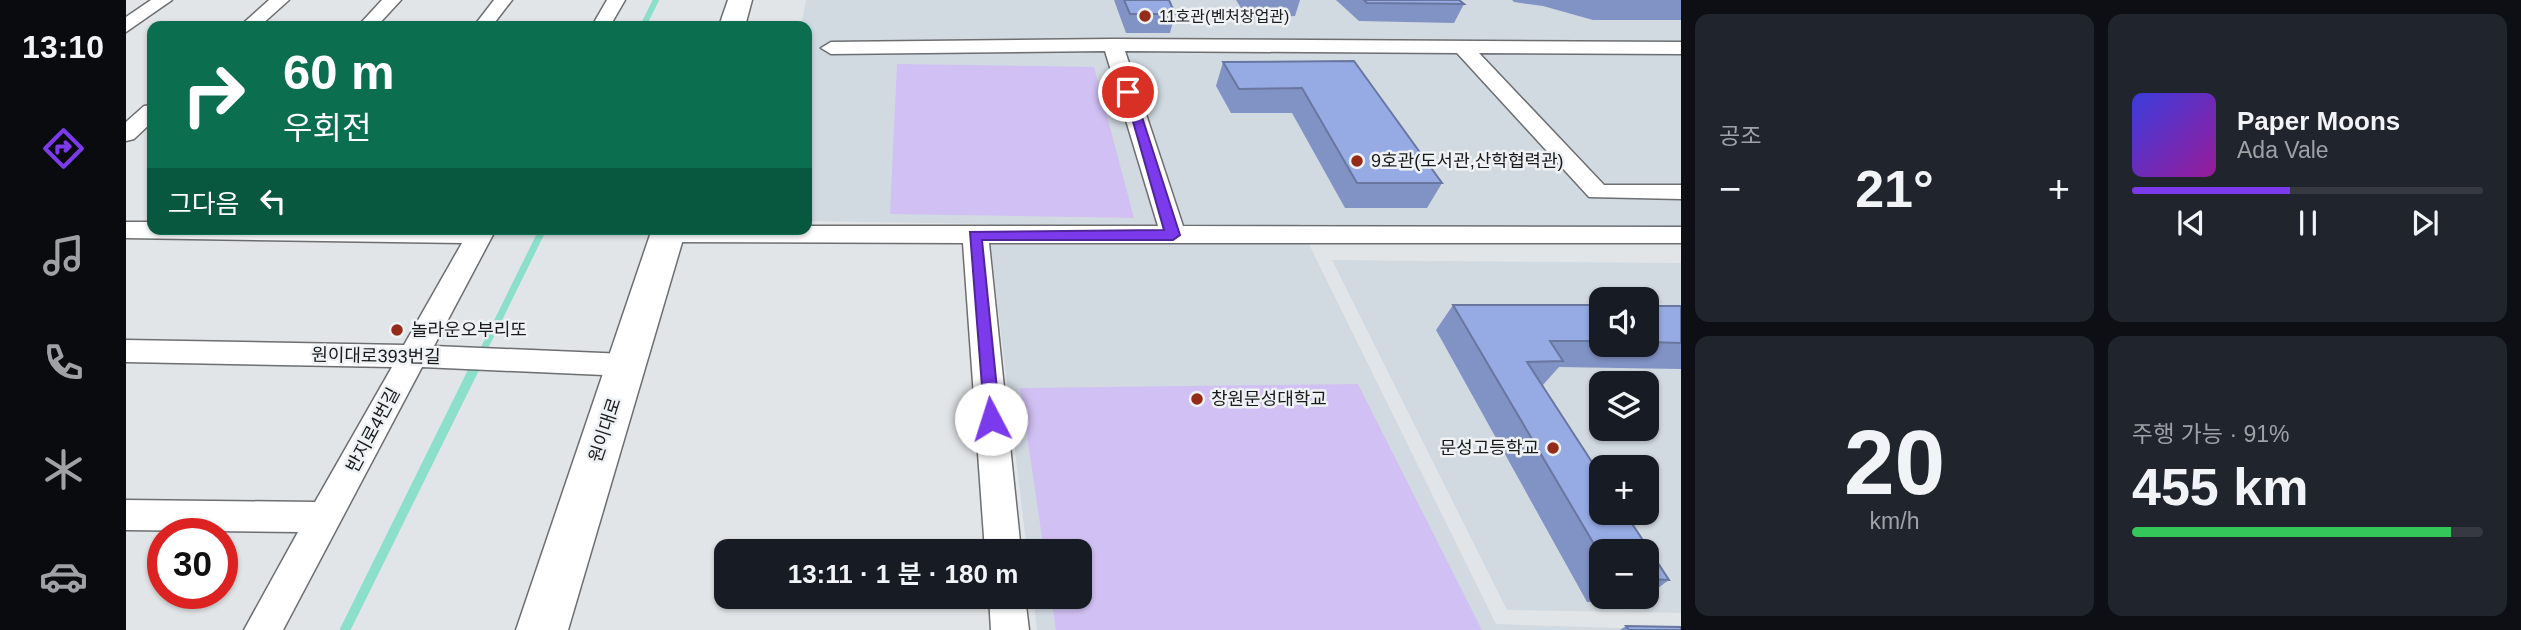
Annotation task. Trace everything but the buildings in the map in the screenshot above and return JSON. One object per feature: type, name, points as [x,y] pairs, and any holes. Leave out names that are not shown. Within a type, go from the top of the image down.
[{"type":"main road","points":[[734,21],[740,0]]},
{"type":"main road","name":"원이대로","points":[[542,630],[667,235]]},
{"type":"street","points":[[126,26],[163,0]]},
{"type":"street","points":[[255,21],[279,0]]},
{"type":"street","points":[[372,21],[392,0]]},
{"type":"street","points":[[487,21],[503,0]]},
{"type":"street","points":[[604,21],[616,0]]},
{"type":"street","points":[[1113,45],[1173,235]]},
{"type":"street","points":[[831,48],[1113,45],[1681,48]]},
{"type":"street","points":[[1463,47],[1598,192]]},
{"type":"street","points":[[126,134],[147,115]]},
{"type":"street","points":[[1622,235],[1580,192],[1681,192]]},
{"type":"street","name":"반지로4번길","points":[[126,230],[147,230]]},
{"type":"street","points":[[812,233],[1681,235]]},
{"type":"street","name":"반지로4번길","points":[[263,630],[480,235]]},
{"type":"street","points":[[975,235],[1002,539]]},
{"type":"street","name":"원이대로393번길","points":[[126,351],[412,356],[626,365]]},
{"type":"street","points":[[126,515],[327,516]]},
{"type":"street","points":[[1008,609],[1010,630]]},
{"type":"shaded area","name":"창원문성대학교","points":[[806,0],[1681,0],[1681,232],[1677,228],[1299,224],[1496,624],[1681,630],[1037,630],[1034,609],[1092,609],[1092,539],[1026,539],[988,224],[812,221],[812,21],[802,21]]},
{"type":"shaded area","points":[[897,64],[1094,67],[1134,218],[890,214]]},
{"type":"shaded area","name":"문성고등학교","points":[[1332,260],[1681,263],[1681,613],[1507,610]]},
{"type":"shaded area","points":[[1358,384],[1482,630],[1056,630],[1053,609],[1092,609],[1092,539],[1042,539],[1020,388]]},
{"type":"waterway","points":[[646,21],[656,0]]},
{"type":"waterway","points":[[475,367],[540,235]]},
{"type":"waterway","points":[[345,630],[476,365]]},
{"type":"place","name":"11호관(벤처창업관)","points":[[1145,16]]},
{"type":"place","name":"9호관(도서관,산학협력관)","points":[[1357,161]]},
{"type":"place","name":"놀라운오부리또","points":[[397,330]]},
{"type":"place","name":"창원문성대학교","points":[[1197,399]]},
{"type":"place","name":"문성고등학교","points":[[1553,448]]},
{"type":"route","points":[[991,419],[975,235],[1173,235],[1128,92]]}]
